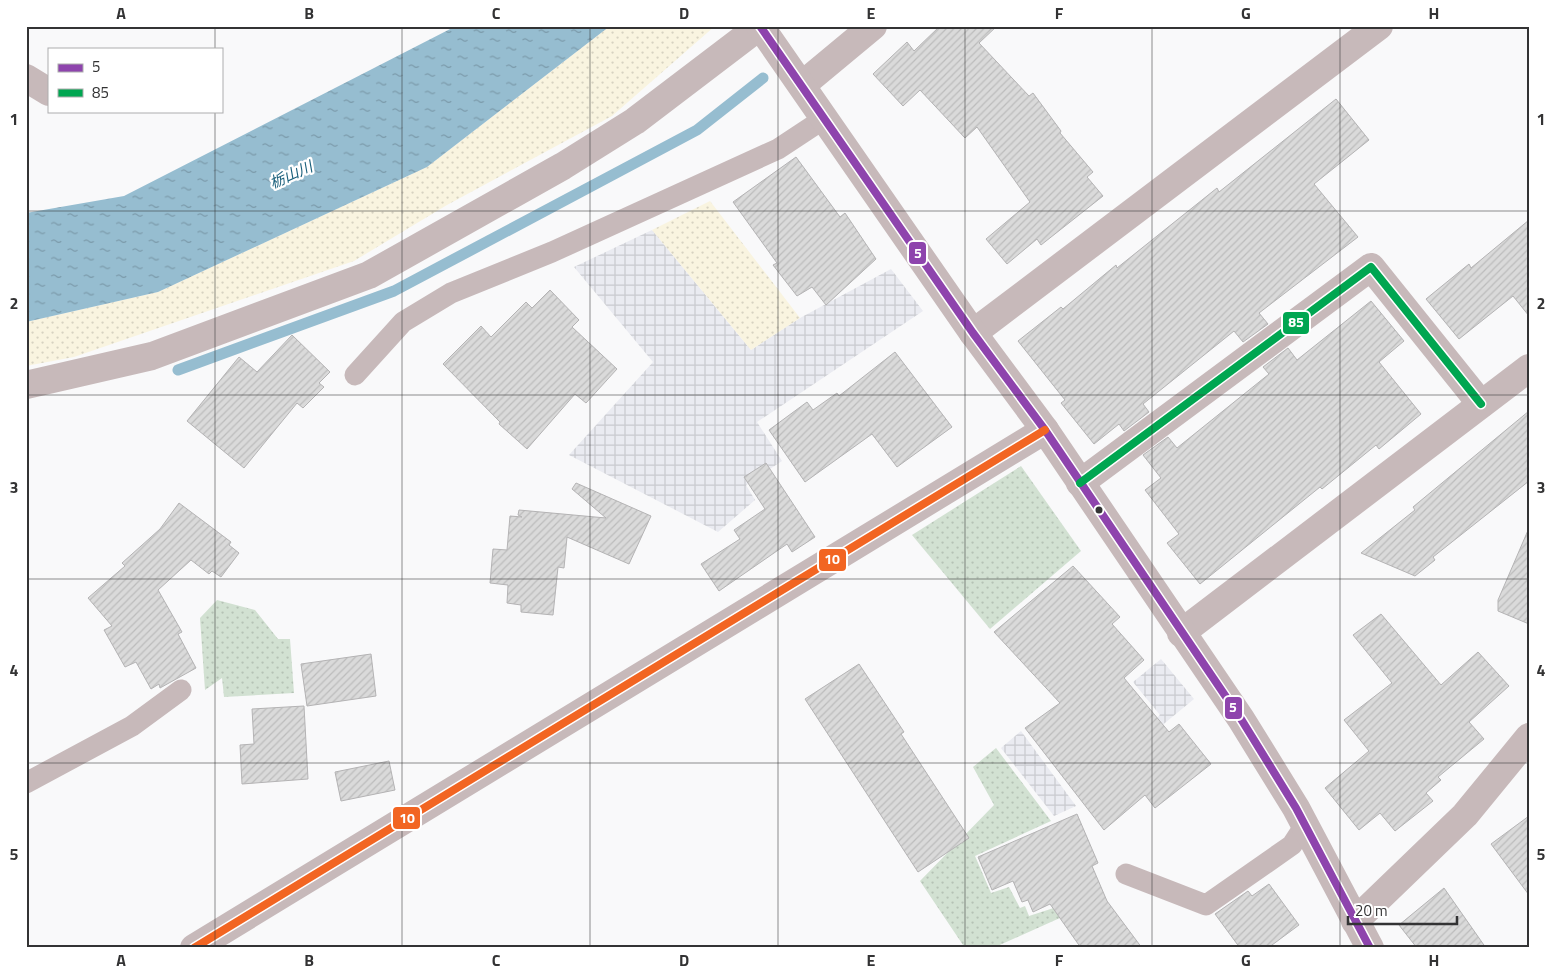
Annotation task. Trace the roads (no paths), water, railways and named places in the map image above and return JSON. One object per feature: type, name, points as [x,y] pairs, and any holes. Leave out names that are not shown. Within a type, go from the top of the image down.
[{"type":"street","points":[[26,385],[152,356],[369,275],[563,166],[635,121],[760,26],[973,333],[1045,430],[1180,633],[1240,719],[1305,825],[1360,938],[1529,737]]},
{"type":"street","points":[[802,85],[874,26]]},
{"type":"street","points":[[973,333],[1379,26]]},
{"type":"street","points":[[26,78],[48,91]]},
{"type":"street","points":[[1080,483],[1371,267],[1481,404]]},
{"type":"street","points":[[1180,633],[1529,368]]},
{"type":"street","points":[[194,948],[1045,430]]},
{"type":"lane","points":[[355,375],[403,322],[451,294],[552,252],[778,149],[825,118]]},
{"type":"lane","points":[[26,783],[132,726],[181,690]]},
{"type":"lane","points":[[1126,874],[1206,905],[1292,845],[1305,825]]},
{"type":"water","name":"栃山川","points":[[456,26],[610,26],[427,167],[158,292],[26,322],[26,213],[124,196]]},
{"type":"waterway","points":[[178,370],[394,291],[697,130],[763,78]]}]
